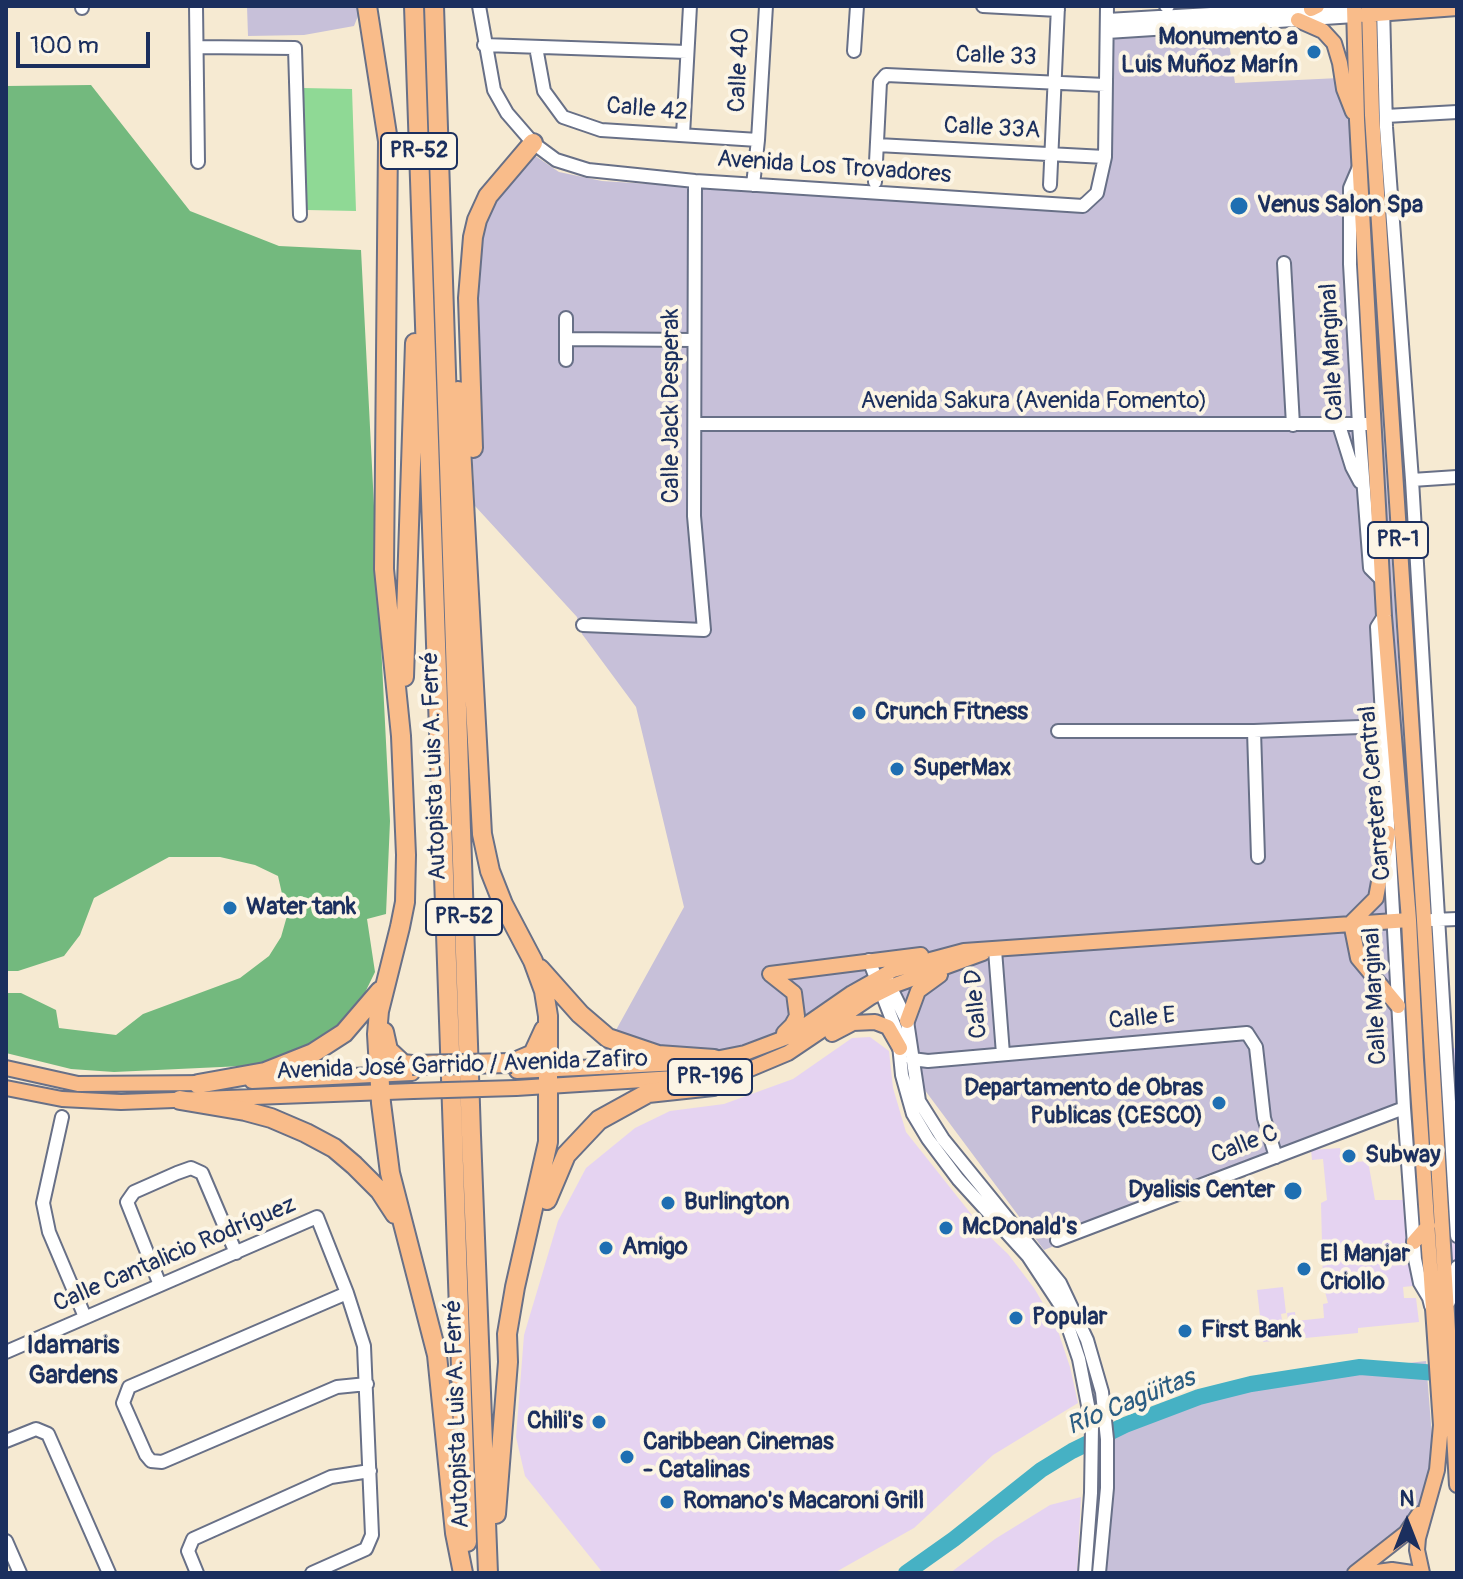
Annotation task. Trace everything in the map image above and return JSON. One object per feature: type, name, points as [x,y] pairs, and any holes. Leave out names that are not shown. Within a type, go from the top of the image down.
[{"type":"highway","points":[[367,6],[388,141],[384,569],[401,736],[406,855],[405,902],[384,986],[377,1034],[380,1093],[388,1162],[437,1355],[455,1533],[466,1573]]},
{"type":"highway","name":"Autopista Luis A. Ferré","points":[[414,6],[466,1573]]},
{"type":"highway","name":"Autopista Luis A. Ferré","points":[[434,6],[489,1573]]},
{"type":"highway","points":[[478,731],[479,664],[468,298],[471,249],[477,220],[488,196],[533,143]]},
{"type":"highway","points":[[442,261],[453,308],[482,834],[490,871],[503,904],[533,961],[547,1001],[548,1021],[548,1142],[507,1334],[508,1362],[489,1573]]},
{"type":"highway","points":[[401,736],[415,329],[423,296]]},
{"type":"highway","points":[[533,961],[580,1014],[608,1038],[658,1055],[714,1059]]},
{"type":"highway","points":[[384,986],[384,1038],[388,1050],[412,1069],[514,1067],[533,1054],[548,1021]]},
{"type":"highway","points":[[198,1084],[265,1072],[329,1045],[357,1020],[384,986]]},
{"type":"highway","points":[[508,1362],[550,1188],[566,1155],[599,1120],[632,1100],[667,1089],[713,1086],[738,1074]]},
{"type":"highway","points":[[180,1100],[227,1106],[271,1118],[334,1148],[380,1191],[403,1230]]},
{"type":"main road","points":[[1366,10],[1457,8]]},
{"type":"main road","name":"Carretera Central","points":[[1366,10],[1357,120],[1366,424],[1382,580],[1386,726],[1439,1050],[1446,1312],[1439,1332]]},
{"type":"main road","name":"Carretera Central","points":[[1366,10],[1415,804],[1416,920],[1428,1226],[1457,1485]]},
{"type":"main road","points":[[1298,20],[1323,31],[1334,43],[1344,89],[1357,120]]},
{"type":"main road","points":[[1387,351],[1380,374],[1380,403],[1366,424],[1384,449],[1386,474],[1396,505]]},
{"type":"main road","points":[[1386,726],[1401,728],[1405,782],[1415,804]]},
{"type":"main road","points":[[1388,833],[1376,898],[1351,923],[1358,958],[1398,1006]]},
{"type":"main road","name":"Avenida José Garrido / Avenida Zafiro","points":[[6,1088],[62,1099],[121,1102],[516,1088],[548,1078],[695,1063],[745,1053],[790,1036],[883,983],[957,958],[991,951],[1416,920]]},
{"type":"main road","points":[[774,1041],[792,1025],[797,1016],[797,1006],[794,993],[770,974],[873,960],[957,958]]},
{"type":"main road","points":[[907,1021],[918,991],[957,958]]},
{"type":"main road","name":"Avenida José Garrido / Avenida Zafiro","points":[[514,1067],[548,1078],[738,1074],[788,1053],[883,983]]},
{"type":"main road","points":[[788,1053],[821,1041],[853,1023],[865,1021],[888,1027],[900,1048]]},
{"type":"main road","name":"Avenida José Garrido / Avenida Zafiro","points":[[6,1068],[78,1084],[198,1084],[379,1074],[412,1069]]},
{"type":"main road","points":[[1414,1242],[1428,1226]]},
{"type":"main road","name":"Carretera Central","points":[[1422,1573],[1418,1538],[1448,1425]]},
{"type":"main road","points":[[1355,1573],[1406,1533],[1433,1489]]},
{"type":"main road","points":[[1370,1573],[1392,1570],[1412,1573]]},
{"type":"street","points":[[196,6],[198,162]]},
{"type":"street","name":"Avenida Los Trovadores","points":[[479,6],[494,90],[507,113],[533,143],[556,160],[588,170],[695,181],[1083,206],[1097,193],[1105,157],[1107,6]]},
{"type":"street","points":[[683,135],[690,6]]},
{"type":"street","name":"Calle 40","points":[[753,185],[766,6]]},
{"type":"street","points":[[854,51],[857,6]]},
{"type":"street","points":[[983,6],[1058,8],[1050,185]]},
{"type":"street","points":[[1107,26],[1314,8],[1366,10]]},
{"type":"street","points":[[1238,14],[1298,20],[1366,10]]},
{"type":"street","points":[[1366,10],[1386,122],[1412,480],[1416,920]]},
{"type":"street","points":[[484,45],[687,52]]},
{"type":"street","points":[[197,47],[295,48],[300,215]]},
{"type":"street","name":"Calle 42","points":[[536,47],[544,91],[563,117],[601,130],[758,140]]},
{"type":"street","name":"Calle 33","points":[[877,145],[880,82],[886,75],[1105,85]]},
{"type":"street","points":[[1386,122],[1457,112]]},
{"type":"street","points":[[1375,160],[1386,122]]},
{"type":"street","points":[[184,139],[198,138]]},
{"type":"street","points":[[875,182],[877,145]]},
{"type":"street","name":"Calle 33A","points":[[877,145],[1105,157]]},
{"type":"street","name":"Calle Jack Desperak","points":[[583,625],[704,630],[694,516],[695,181]]},
{"type":"street","points":[[1284,263],[1293,425]]},
{"type":"street","points":[[566,318],[566,360]]},
{"type":"street","points":[[567,339],[694,340]]},
{"type":"street","name":"Avenida Sakura (Avenida Fomento)","points":[[695,424],[1366,424]]},
{"type":"street","name":"Calle Marginal","points":[[1366,424],[1363,487],[1370,568],[1382,580]]},
{"type":"street","points":[[1339,425],[1352,467],[1363,487]]},
{"type":"street","points":[[1412,480],[1457,477]]},
{"type":"street","points":[[1058,731],[1254,731],[1386,726]]},
{"type":"street","name":"Calle Marginal","points":[[1386,726],[1388,833],[1416,920],[1398,1006],[1414,1242],[1418,1276],[1429,1298],[1439,1332]]},
{"type":"street","points":[[1254,731],[1258,857]]},
{"type":"street","name":"Avenida José Garrido / Avenida Zafiro","points":[[1416,920],[1457,919]]},
{"type":"street","name":"Calle D","points":[[991,951],[1003,1054]]},
{"type":"street","points":[[873,960],[895,1023],[906,1092],[913,1114],[958,1179],[1028,1256],[1061,1306],[1079,1359],[1088,1400],[1093,1449],[1085,1573]]},
{"type":"street","points":[[883,983],[907,1021],[919,1101],[932,1124],[1060,1283],[1087,1340],[1102,1392],[1107,1439],[1107,1488],[1099,1573]]},
{"type":"street","name":"Calle E","points":[[912,1059],[928,1061],[1247,1033],[1256,1047],[1264,1118],[1276,1157]]},
{"type":"street","points":[[1439,1050],[1457,1236]]},
{"type":"street","name":"Calle C","points":[[1057,1240],[1391,1110],[1404,1108]]},
{"type":"street","points":[[62,1117],[43,1203],[49,1232],[85,1317]]},
{"type":"street","points":[[160,1285],[127,1202],[134,1192],[177,1173],[191,1168],[202,1173],[236,1253]]},
{"type":"street","name":"Calle Cantalicio Rodríguez","points":[[8,1347],[317,1217],[347,1293]]},
{"type":"street","points":[[1446,1312],[1457,1267]]},
{"type":"street","points":[[312,1573],[366,1549],[372,1535],[367,1384],[364,1346],[347,1293],[129,1387],[123,1403],[146,1455],[151,1461],[162,1462],[337,1387],[367,1384]]},
{"type":"street","points":[[6,1441],[36,1429],[48,1434],[109,1573]]},
{"type":"street","points":[[197,1573],[188,1551],[193,1539],[331,1477],[370,1471]]},
{"type":"street","points":[[6,1541],[20,1573]]},
{"type":"shaded area","points":[[247,6],[362,6],[354,26],[304,35],[248,36]]},
{"type":"shaded area","points":[[1226,23],[1235,83],[1360,77],[1428,1114],[1402,1109],[1354,1125],[1044,1250],[924,1089],[877,995],[764,1065],[584,1088],[684,907],[636,707],[582,634],[577,617],[475,506],[465,309],[473,228],[528,151],[559,172],[602,181],[1061,210],[1097,193],[1107,30]]},
{"type":"shaded area","points":[[870,1037],[889,1051],[893,1088],[906,1132],[987,1234],[1008,1254],[1034,1288],[1056,1325],[1078,1403],[993,1455],[914,1528],[834,1573],[603,1573],[525,1476],[516,1437],[524,1335],[558,1221],[586,1168],[635,1128],[670,1111],[724,1104],[793,1079],[852,1038]]},
{"type":"shaded area","points":[[1457,1048],[1457,1335],[1454,1335],[1436,1050]]},
{"type":"shaded area","points":[[1340,1148],[1342,1163],[1368,1161],[1375,1200],[1405,1200],[1413,1286],[1403,1287],[1404,1298],[1416,1298],[1419,1322],[1358,1328],[1358,1333],[1263,1342],[1257,1290],[1283,1287],[1286,1313],[1281,1314],[1282,1320],[1288,1320],[1287,1313],[1295,1312],[1296,1321],[1324,1318],[1323,1304],[1328,1303],[1323,1284],[1321,1203],[1327,1200],[1323,1159],[1312,1160],[1311,1150]]},
{"type":"shaded area","points":[[1426,1361],[1433,1449],[1422,1513],[1358,1573],[1104,1573],[1115,1437],[1240,1382]]},
{"type":"shaded area","points":[[1081,1497],[1077,1573],[950,1573],[995,1539],[1050,1505]]},
{"type":"green space","points":[[91,85],[190,211],[279,246],[361,250],[390,821],[386,914],[367,919],[375,972],[357,1009],[323,1039],[264,1065],[114,1072],[71,1069],[6,1053],[6,993],[21,993],[56,1010],[59,1028],[116,1035],[143,1014],[240,978],[269,956],[281,937],[287,916],[278,876],[255,865],[220,857],[169,857],[94,898],[80,935],[64,956],[18,971],[6,971],[6,86]]},
{"type":"green space","points":[[303,88],[352,89],[356,211],[307,210]]},
{"type":"waterway","name":"Río Cagüitas","points":[[906,1573],[1041,1470],[1072,1451],[1125,1425],[1199,1397],[1251,1384],[1360,1367],[1450,1374]]},
{"type":"place","name":"Monumento a Luis Muñoz Marín","points":[[1314,52]]},
{"type":"place","name":"Venus Salon Spa","points":[[1239,206]]},
{"type":"place","name":"Crunch Fitness","points":[[859,713]]},
{"type":"place","name":"SuperMax","points":[[897,769]]},
{"type":"place","name":"Water tank","points":[[230,908]]},
{"type":"place","name":"Departamento de Obras Publicas (CESCO)","points":[[1219,1103]]},
{"type":"place","name":"Subway","points":[[1349,1156]]},
{"type":"place","name":"Dyalisis Center","points":[[1293,1191]]},
{"type":"place","name":"Burlington","points":[[668,1203]]},
{"type":"place","name":"McDonald's","points":[[946,1228]]},
{"type":"place","name":"Amigo","points":[[606,1248]]},
{"type":"place","name":"El Manjar Criollo","points":[[1304,1269]]},
{"type":"place","name":"Popular","points":[[1016,1318]]},
{"type":"place","name":"First Bank","points":[[1185,1331]]},
{"type":"place","name":"Chili's","points":[[599,1422]]},
{"type":"place","name":"Caribbean Cinemas - Catalinas","points":[[627,1457]]},
{"type":"place","name":"Romano's Macaroni Grill","points":[[667,1502]]},
{"type":"district","name":"Idamaris Gardens","points":[[73,1361]]}]
